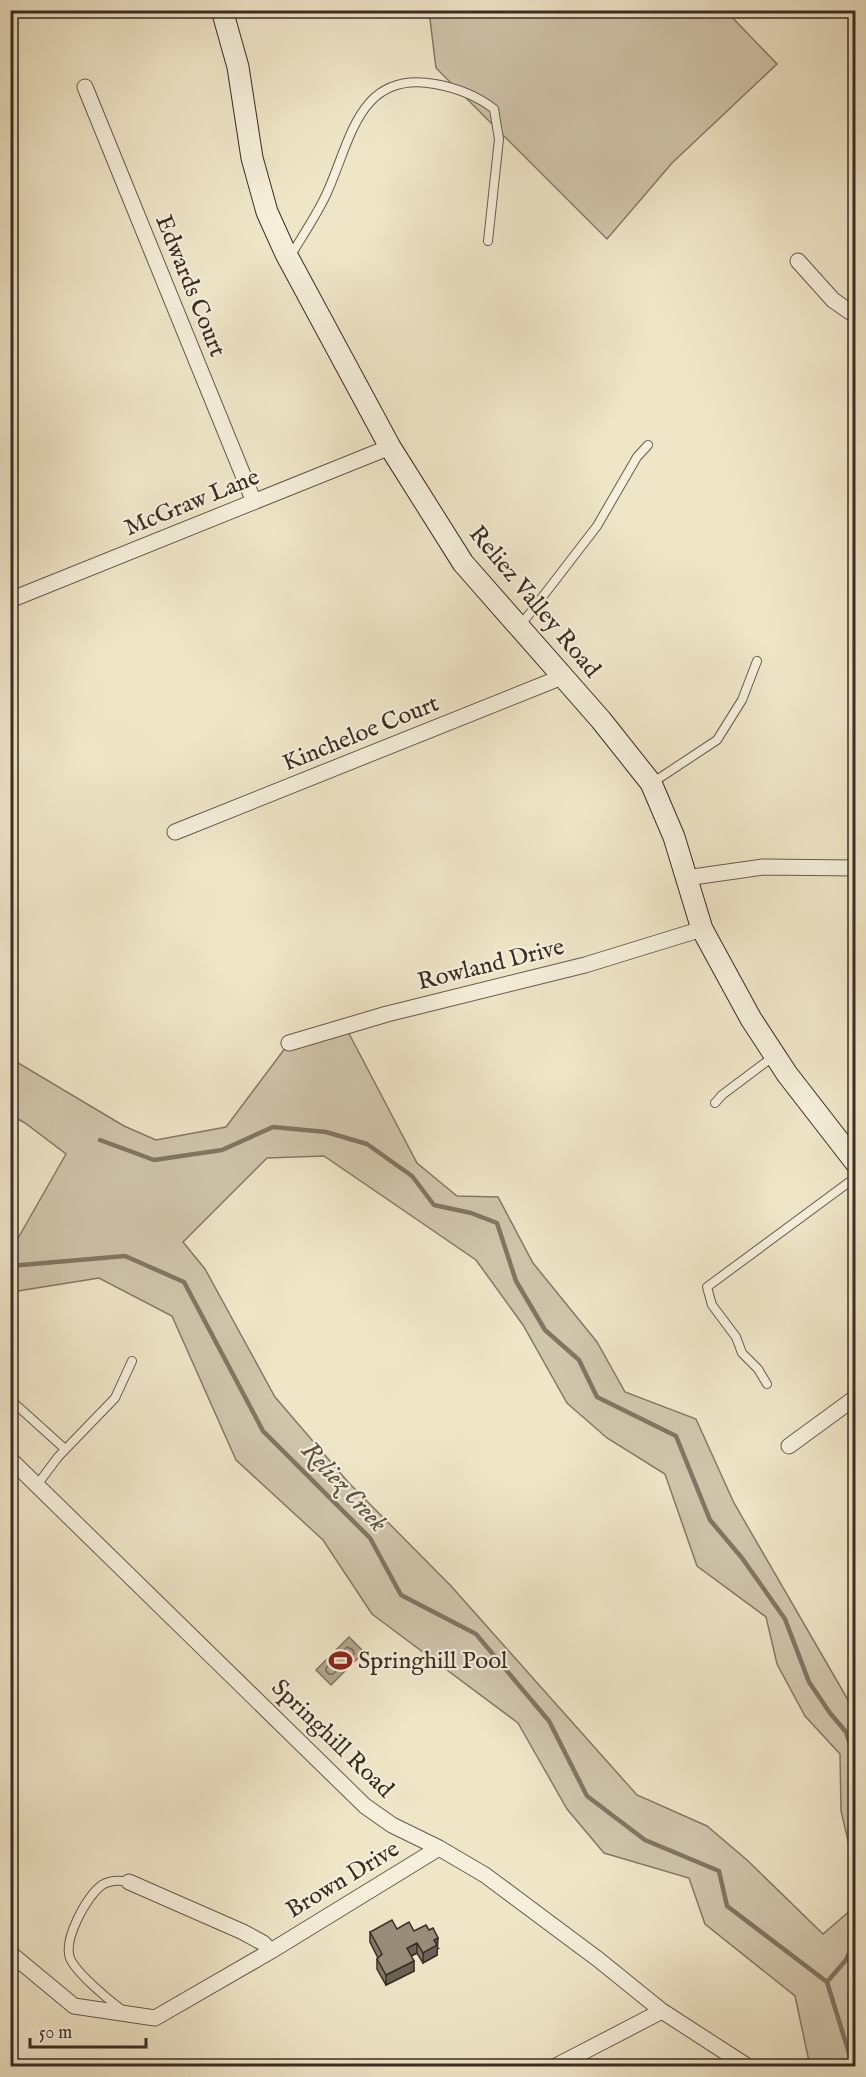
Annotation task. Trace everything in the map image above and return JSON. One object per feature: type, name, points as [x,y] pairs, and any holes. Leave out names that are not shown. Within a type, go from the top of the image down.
[{"type":"main road","name":"Reliez Valley Road","points":[[222,10],[238,67],[252,158],[267,212],[289,259],[390,447],[463,563],[601,720],[651,783],[674,837],[702,929],[751,1019],[787,1074],[855,1163]]},
{"type":"street","name":"Edwards Court","points":[[85,87],[254,502]]},
{"type":"street","points":[[798,261],[833,300],[855,316]]},
{"type":"street","name":"McGraw Lane","points":[[10,600],[390,447]]},
{"type":"street","name":"Kincheloe Court","points":[[175,832],[562,677]]},
{"type":"street","points":[[686,879],[763,867],[855,868]]},
{"type":"street","name":"Rowland Drive","points":[[289,1043],[387,1014],[585,965],[702,929]]},
{"type":"street","points":[[789,1446],[855,1397]]},
{"type":"street","name":"Springhill Road","points":[[10,1459],[364,1806],[392,1825],[439,1848],[485,1875],[662,2011],[747,2067]]},
{"type":"street","name":"Brown Drive","points":[[10,1953],[74,2006],[154,2018],[271,1951],[439,1848]]},
{"type":"street","name":"Brown Drive","points":[[129,1882],[243,1932],[263,1943],[271,1951]]},
{"type":"street","points":[[556,2067],[662,2011]]},
{"type":"lane","points":[[289,259],[325,197],[358,120],[368,103],[383,89],[402,82],[450,87],[479,98],[494,109],[499,139],[488,241]]},
{"type":"lane","points":[[519,627],[597,526],[637,457],[648,445]]},
{"type":"lane","points":[[651,783],[717,740],[742,700],[757,661]]},
{"type":"lane","points":[[715,1102],[775,1055]]},
{"type":"lane","points":[[766,1384],[758,1369],[742,1353],[736,1337],[712,1305],[707,1287],[855,1177]]},
{"type":"lane","points":[[37,1485],[65,1449],[115,1398],[132,1361]]},
{"type":"lane","points":[[10,1403],[14,1403],[32,1417],[65,1449]]},
{"type":"lane","points":[[128,2014],[100,1993],[70,1959],[69,1950],[77,1919],[93,1894],[103,1884],[119,1880],[129,1882]]},
{"type":"shaded area","points":[[429,11],[726,11],[777,64],[672,163],[607,239],[436,68]]},
{"type":"shaded area","points":[[345,1026],[417,1163],[457,1196],[498,1197],[533,1263],[597,1342],[625,1392],[696,1419],[734,1503],[855,1712],[855,1870],[841,1811],[840,1754],[805,1716],[777,1664],[766,1617],[697,1566],[665,1474],[607,1438],[567,1403],[523,1325],[476,1260],[324,1156],[267,1158],[183,1242],[205,1269],[275,1397],[348,1482],[451,1586],[637,1795],[707,1826],[747,1860],[823,1934],[852,1909],[855,1892],[856,1984],[852,1996],[855,2005],[855,2066],[810,2066],[795,1996],[705,1924],[689,1878],[604,1853],[567,1809],[518,1723],[372,1614],[323,1540],[236,1460],[172,1316],[99,1278],[11,1292],[11,1248],[66,1154],[11,1115],[10,1058],[124,1126],[156,1140],[226,1127],[289,1043]]},
{"type":"water","name":"Springhill Pool","points":[[349,1637],[364,1652],[331,1685],[316,1670]]},
{"type":"building","points":[[392,1920],[397,1929],[409,1922],[414,1931],[426,1925],[429,1930],[433,1928],[438,1938],[434,1940],[437,1945],[423,1953],[417,1943],[407,1948],[414,1961],[386,1975],[377,1959],[382,1954],[370,1932]]},
{"type":"waterway","points":[[100,1140],[154,1160],[222,1150],[273,1127],[326,1132],[367,1144],[412,1176],[434,1205],[471,1213],[497,1223],[516,1281],[545,1330],[579,1360],[597,1397],[676,1436],[710,1520],[742,1558],[785,1619],[809,1682],[846,1732],[856,1761]]},
{"type":"waterway","name":"Reliez Creek","points":[[10,1266],[125,1256],[184,1282],[263,1431],[370,1538],[401,1595],[476,1634],[549,1721],[587,1796],[645,1840],[719,1871],[727,1906],[827,1982],[853,2066]]},
{"type":"waterway","points":[[827,1982],[846,1960],[856,1938]]},
{"type":"place","name":"Springhill Pool","points":[[340,1661]]}]
